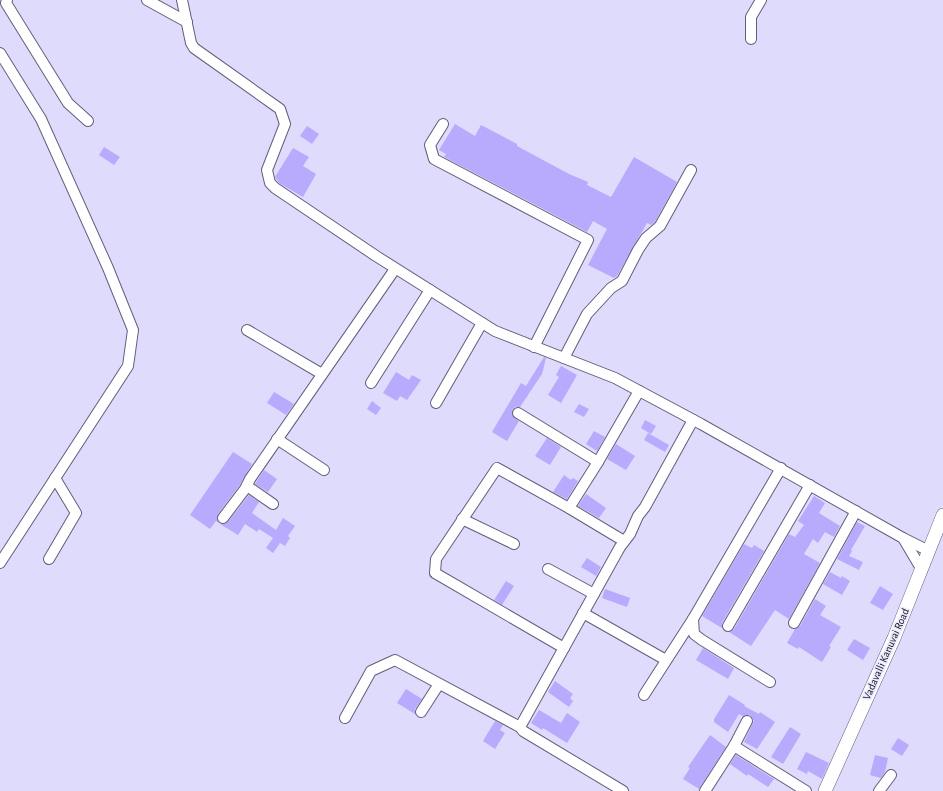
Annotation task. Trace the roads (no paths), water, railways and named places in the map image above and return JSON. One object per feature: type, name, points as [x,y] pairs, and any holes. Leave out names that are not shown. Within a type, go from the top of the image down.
[{"type":"street","points":[[7,0],[6,3],[68,103],[88,121]]},
{"type":"street","points":[[147,0],[187,22]]},
{"type":"street","points":[[182,0],[191,43],[194,48],[280,109],[284,124],[267,170],[270,183],[275,188],[395,268],[501,334],[616,378],[640,390],[903,538],[929,551]]},
{"type":"street","points":[[750,39],[751,17],[761,0]]},
{"type":"street","points":[[0,53],[41,119],[108,268],[133,330],[128,366],[0,563]]},
{"type":"street","points":[[443,124],[430,145],[434,159],[588,240],[534,347]]},
{"type":"street","points":[[564,358],[587,314],[611,288],[622,281],[646,238],[660,226],[691,170]]},
{"type":"street","points":[[223,518],[247,486],[250,478],[395,268]]},
{"type":"street","points":[[371,383],[430,290]]},
{"type":"street","points":[[436,403],[482,323]]},
{"type":"street","points":[[247,330],[322,374]]},
{"type":"street","points":[[569,508],[640,390]]},
{"type":"street","points":[[518,413],[598,462]]},
{"type":"street","points":[[520,727],[624,540],[645,507],[693,420]]},
{"type":"street","points":[[277,439],[324,470]]},
{"type":"street","points":[[564,648],[435,573],[436,559],[497,468],[624,540]]},
{"type":"street","points":[[644,695],[693,619],[781,468]]},
{"type":"street","points":[[49,559],[76,512],[55,478]]},
{"type":"street","points":[[728,626],[810,485]]},
{"type":"street","points":[[247,486],[274,504]]},
{"type":"street","points":[[794,623],[856,511]]},
{"type":"street","points":[[462,519],[514,544]]},
{"type":"street","name":"Vadavalli Kanuvai Road","points":[[825,791],[894,638],[942,522]]},
{"type":"street","points":[[903,538],[922,570]]},
{"type":"street","points":[[548,569],[594,594]]},
{"type":"street","points":[[583,613],[666,660]]},
{"type":"street","points":[[693,619],[694,634],[770,682]]},
{"type":"street","points":[[345,718],[371,671],[395,660],[520,727],[523,731],[623,791]]},
{"type":"street","points":[[421,712],[439,684]]},
{"type":"street","points":[[705,791],[734,746],[747,720]]},
{"type":"street","points":[[734,746],[806,791]]},
{"type":"street","points":[[880,791],[891,775]]}]
